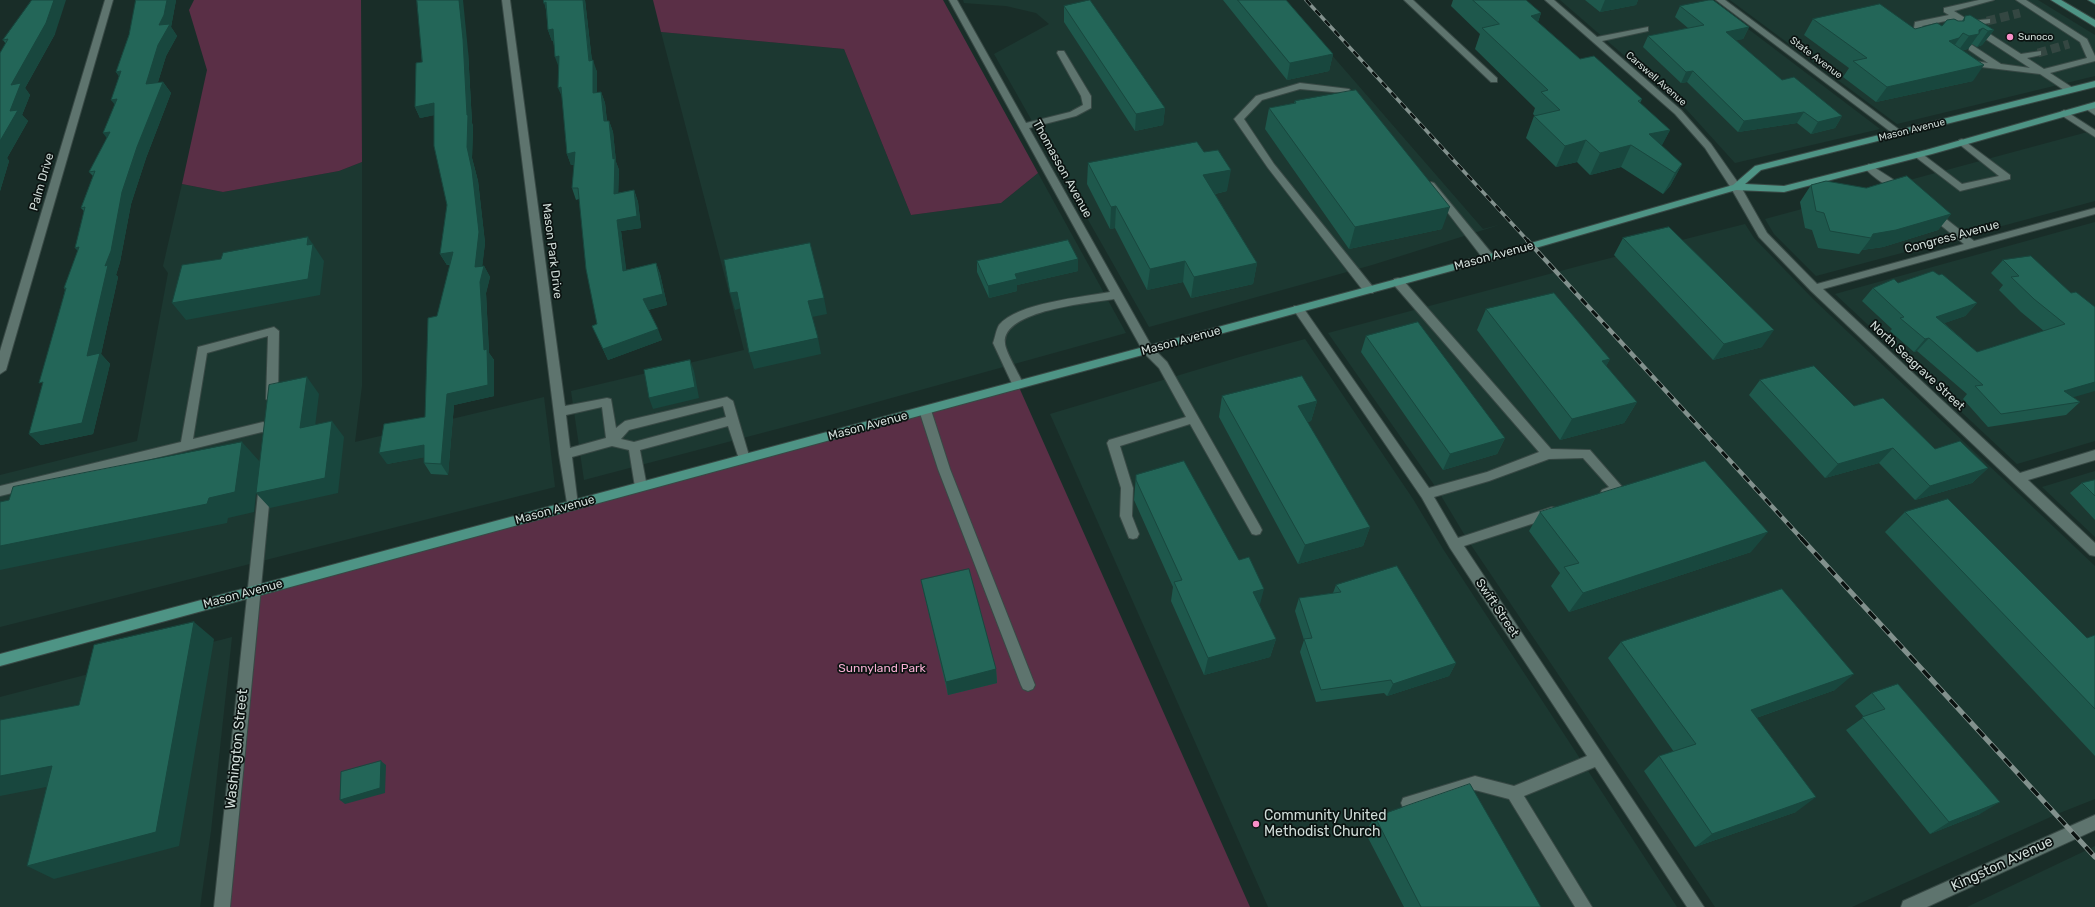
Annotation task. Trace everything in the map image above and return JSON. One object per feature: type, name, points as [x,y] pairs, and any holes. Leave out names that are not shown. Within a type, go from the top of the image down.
[{"type":"main road","points":[[2055,0],[2095,24]]},
{"type":"main road","name":"Mason Avenue","points":[[1736,187],[1758,168],[2095,84]]},
{"type":"main road","name":"Mason Avenue","points":[[0,660],[1489,258],[1736,187],[1784,189],[1918,155],[2064,113],[2092,108]]},
{"type":"street","name":"Palm Drive","points":[[0,370],[110,0]]},
{"type":"street","name":"Mason Park Drive","points":[[506,0],[572,505]]},
{"type":"street","name":"Thomasson Avenue","points":[[953,0],[1148,350],[1163,365],[1256,530]]},
{"type":"street","points":[[1408,0],[1494,80]]},
{"type":"street","name":"Carswell Avenue","points":[[1549,0],[1678,112],[1708,146],[1736,187]]},
{"type":"street","name":"State Avenue","points":[[1720,0],[1898,133]]},
{"type":"street","points":[[1990,0],[1947,10],[2070,90]]},
{"type":"street","points":[[1958,56],[1968,62],[2043,72],[2092,59],[2084,41],[2020,0]]},
{"type":"street","points":[[2020,13],[2035,10]]},
{"type":"street","points":[[1931,37],[1918,28],[1918,24],[1956,16]]},
{"type":"street","points":[[1942,27],[1987,21]]},
{"type":"street","points":[[1595,40],[1645,29]]},
{"type":"street","points":[[2069,44],[2084,41]]},
{"type":"street","points":[[1972,48],[1999,67]]},
{"type":"street","points":[[1024,127],[1073,114],[1088,106],[1086,96],[1061,53]]},
{"type":"street","points":[[2020,57],[2038,53]]},
{"type":"street","points":[[1362,108],[1346,91],[1300,86],[1259,98],[1239,119],[1271,166],[1369,290]]},
{"type":"street","points":[[2064,113],[2095,134]]},
{"type":"street","points":[[1918,155],[1960,188],[2007,177],[1962,142]]},
{"type":"street","points":[[1869,167],[1882,178],[1896,184],[1908,194]]},
{"type":"street","points":[[1423,176],[1444,199],[1489,258]]},
{"type":"street","name":"North Seagrave Street","points":[[1736,187],[1763,235],[1815,288],[2095,551]]},
{"type":"street","points":[[1925,208],[1972,245]]},
{"type":"street","name":"Congress Avenue","points":[[1815,288],[2095,212]]},
{"type":"street","points":[[1398,282],[1548,454]]},
{"type":"street","points":[[1018,386],[999,343],[1003,328],[1014,318],[1030,311],[1118,294]]},
{"type":"street","name":"Swift Street","points":[[1298,309],[1426,494],[1455,544],[1696,907]]},
{"type":"street","points":[[186,446],[202,350],[274,331],[272,411],[268,453]]},
{"type":"street","points":[[612,441],[625,426],[727,401],[744,459]]},
{"type":"street","points":[[560,412],[606,402],[612,441]]},
{"type":"street","points":[[925,410],[944,468],[1028,685]]},
{"type":"street","points":[[565,454],[612,441],[634,447],[732,420]]},
{"type":"street","points":[[1133,534],[1126,516],[1128,488],[1113,443],[1193,420]]},
{"type":"street","points":[[0,490],[263,427],[271,431]]},
{"type":"street","points":[[634,447],[641,487]]},
{"type":"street","points":[[1426,494],[1489,476],[1548,454],[1586,453],[1618,489],[1596,497]]},
{"type":"street","points":[[2018,478],[2095,455]]},
{"type":"street","name":"Washington Street","points":[[222,907],[253,591],[267,468]]},
{"type":"street","points":[[1455,544],[1566,507]]},
{"type":"street","points":[[1408,803],[1476,783],[1514,793],[1597,759]]},
{"type":"street","points":[[1514,793],[1584,907]]},
{"type":"street","name":"Kingston Avenue","points":[[1910,907],[2095,822]]},
{"type":"shaded area","points":[[963,0],[1284,0],[1483,229],[1499,225],[1372,265],[1149,327],[994,54],[1049,24],[1036,13],[1006,6],[964,3]]},
{"type":"shaded area","points":[[1560,0],[1710,0],[1880,129],[1735,163],[1686,109]]},
{"type":"shaded area","points":[[1730,0],[2038,0],[2095,35],[2095,76],[1897,124]]},
{"type":"shaded area","points":[[661,32],[844,49],[911,215],[1001,203],[1038,173],[1126,333],[830,415],[584,480],[571,391],[744,350]]},
{"type":"shaded area","points":[[2095,130],[2095,201],[1816,276],[1774,234],[1765,219]]},
{"type":"shaded area","points":[[362,162],[362,386],[355,442],[544,397],[555,487],[0,627],[0,475],[137,441],[168,273],[163,266],[182,184],[223,192],[339,171]]},
{"type":"shaded area","points":[[2095,222],[2095,441],[2017,464],[1835,294]]},
{"type":"shaded area","points":[[1745,224],[1754,238],[1813,299],[2095,566],[2095,799],[2057,814],[1852,907],[1715,907],[1467,539],[1437,489],[1328,333],[1583,265]]},
{"type":"shaded area","points":[[1305,339],[1413,499],[1443,549],[1677,907],[1268,907],[1050,414]]},
{"type":"shaded area","points":[[2095,471],[2095,537],[2042,487]]},
{"type":"shaded area","points":[[232,637],[211,831],[200,907],[0,907],[0,697]]},
{"type":"shaded area","points":[[2095,846],[2095,907],[1967,907],[2087,850]]},
{"type":"green space","points":[[194,0],[361,0],[362,162],[339,171],[223,192],[182,184],[207,70],[189,10]]},
{"type":"green space","points":[[653,0],[943,0],[1038,173],[1001,203],[911,215],[844,49],[661,32]]},
{"type":"green space","name":"Sunnyland Park","points":[[1018,385],[1250,907],[221,907],[253,591]]},
{"type":"building","points":[[32,0],[54,0],[46,23],[11,85],[21,83],[10,111],[18,110],[0,141],[0,53],[8,39],[3,40]]},
{"type":"building","points":[[136,0],[167,0],[164,15],[159,25],[170,24],[158,45],[146,84],[163,82],[137,147],[122,192],[111,251],[105,266],[108,265],[87,356],[100,353],[82,423],[29,434],[43,382],[39,383],[66,288],[64,288],[79,247],[75,248],[85,207],[81,208],[95,171],[89,172],[110,132],[103,133],[117,99],[111,100],[121,71],[116,72],[129,35]]},
{"type":"building","points":[[417,0],[459,0],[468,115],[467,147],[472,170],[479,232],[475,267],[484,266],[480,282],[484,350],[487,349],[488,385],[447,394],[441,464],[424,463],[424,445],[379,453],[384,424],[425,417],[428,318],[437,316],[453,252],[440,254],[447,205],[434,146],[434,103],[415,107],[416,63],[422,62]]},
{"type":"building","points":[[544,0],[583,0],[589,61],[593,60],[593,93],[601,92],[604,121],[609,121],[613,159],[615,158],[614,194],[634,190],[637,216],[617,220],[623,271],[656,263],[663,294],[643,299],[658,329],[603,349],[592,326],[597,324],[586,269],[578,188],[572,188],[575,152],[567,154],[561,87],[558,88],[559,56],[555,57],[553,29],[548,30],[546,2],[544,3]]},
{"type":"building","points":[[1090,0],[1165,108],[1136,114],[1064,6]]},
{"type":"building","points":[[1238,0],[1286,0],[1333,54],[1290,63]]},
{"type":"building","points":[[1473,0],[1526,0],[1541,13],[1531,16],[1580,59],[1594,56],[1642,99],[1638,101],[1670,130],[1649,134],[1682,164],[1675,173],[1631,145],[1600,153],[1586,140],[1565,146],[1534,116],[1560,110],[1541,92],[1548,90],[1482,28],[1499,24]]},
{"type":"building","points":[[1713,0],[1749,27],[1726,32],[1782,80],[1794,77],[1842,116],[1818,122],[1804,112],[1744,121],[1693,71],[1686,72],[1648,36],[1704,25],[1680,6]]},
{"type":"building","points":[[1880,4],[1915,29],[1937,23],[1942,26],[1947,20],[1954,19],[1964,21],[1965,16],[1970,15],[1994,30],[1988,31],[1983,28],[1979,30],[1979,34],[1969,36],[1963,33],[1959,38],[1949,41],[1984,65],[1887,87],[1853,61],[1867,58],[1813,19]]},
{"type":"building","points":[[1356,90],[1450,207],[1355,227],[1269,108],[1296,103],[1295,101]]},
{"type":"building","points":[[1197,142],[1204,152],[1218,150],[1231,170],[1203,175],[1257,263],[1194,277],[1185,261],[1150,269],[1116,206],[1111,207],[1088,163]]},
{"type":"building","points":[[1907,176],[1951,214],[1896,230],[1873,234],[1871,238],[1830,231],[1824,213],[1816,211],[1811,185],[1826,181],[1866,188]]},
{"type":"building","points":[[1669,227],[1774,330],[1724,344],[1623,238]]},
{"type":"building","points":[[308,237],[307,245],[313,244],[308,279],[172,303],[182,265],[221,259],[223,253]]},
{"type":"building","points":[[1068,240],[1078,259],[1015,274],[1017,279],[988,286],[977,261]]},
{"type":"building","points":[[810,243],[824,298],[808,301],[818,338],[749,353],[737,292],[730,293],[724,260]]},
{"type":"building","points":[[2031,256],[2071,293],[2076,292],[2095,307],[2095,382],[2064,391],[2080,402],[2001,414],[1975,386],[1983,385],[1929,338],[1925,339],[1900,318],[1904,317],[1873,288],[1894,279],[1898,283],[1933,271],[1939,275],[1942,274],[1977,303],[1936,317],[1977,352],[2065,324],[2034,299],[2011,277],[2019,276],[2003,260]]},
{"type":"building","points":[[1554,293],[1610,359],[1602,361],[1637,402],[1572,419],[1486,309]]},
{"type":"building","points":[[1418,322],[1505,438],[1450,454],[1366,336]]},
{"type":"building","points":[[690,360],[695,387],[649,398],[644,370]]},
{"type":"building","points":[[1814,366],[1854,406],[1883,398],[1935,449],[1960,441],[1988,468],[1930,486],[1893,448],[1838,464],[1760,380]]},
{"type":"building","points":[[1302,376],[1317,401],[1298,406],[1370,527],[1305,545],[1222,396]]},
{"type":"building","points":[[307,377],[300,428],[332,421],[325,478],[256,493],[269,385]]},
{"type":"building","points":[[242,442],[235,492],[209,498],[207,504],[0,546],[0,502],[9,500],[13,487]]},
{"type":"building","points":[[1184,461],[1239,560],[1249,557],[1264,589],[1253,592],[1276,639],[1208,658],[1174,582],[1182,580],[1136,480],[1136,475]]},
{"type":"building","points":[[1705,461],[1768,532],[1583,593],[1564,567],[1579,563],[1540,512]]},
{"type":"building","points":[[2095,480],[2095,496],[2082,483]]},
{"type":"building","points":[[1948,499],[2087,638],[2095,635],[2095,709],[1905,512]]},
{"type":"building","points":[[1397,566],[1456,663],[1393,684],[1391,680],[1321,690],[1304,639],[1312,638],[1299,598],[1341,592],[1336,585]]},
{"type":"building","points":[[969,569],[996,669],[946,682],[921,580]]},
{"type":"building","points":[[1782,589],[1854,674],[1751,710],[1816,797],[1712,834],[1659,756],[1696,744],[1621,642]]},
{"type":"building","points":[[194,622],[156,832],[27,866],[52,766],[0,776],[0,720],[79,705],[94,645]]},
{"type":"building","points":[[1898,684],[2000,802],[1949,822],[1862,717],[1885,709],[1872,693]]},
{"type":"building","points":[[381,761],[380,788],[340,800],[341,772]]},
{"type":"building","points":[[1470,784],[1541,907],[1421,907],[1375,817]]},
{"type":"tunnel","points":[[1987,21],[2020,13]]},
{"type":"tunnel","points":[[2038,53],[2069,44]]},
{"type":"railway","points":[[1306,0],[1528,241]]},
{"type":"railway","points":[[1527,240],[1802,539]]},
{"type":"railway","points":[[1801,538],[2095,857]]},
{"type":"place","name":"Sunoco","points":[[2010,37]]},
{"type":"place","name":"Community United Methodist Church","points":[[1256,824]]}]
